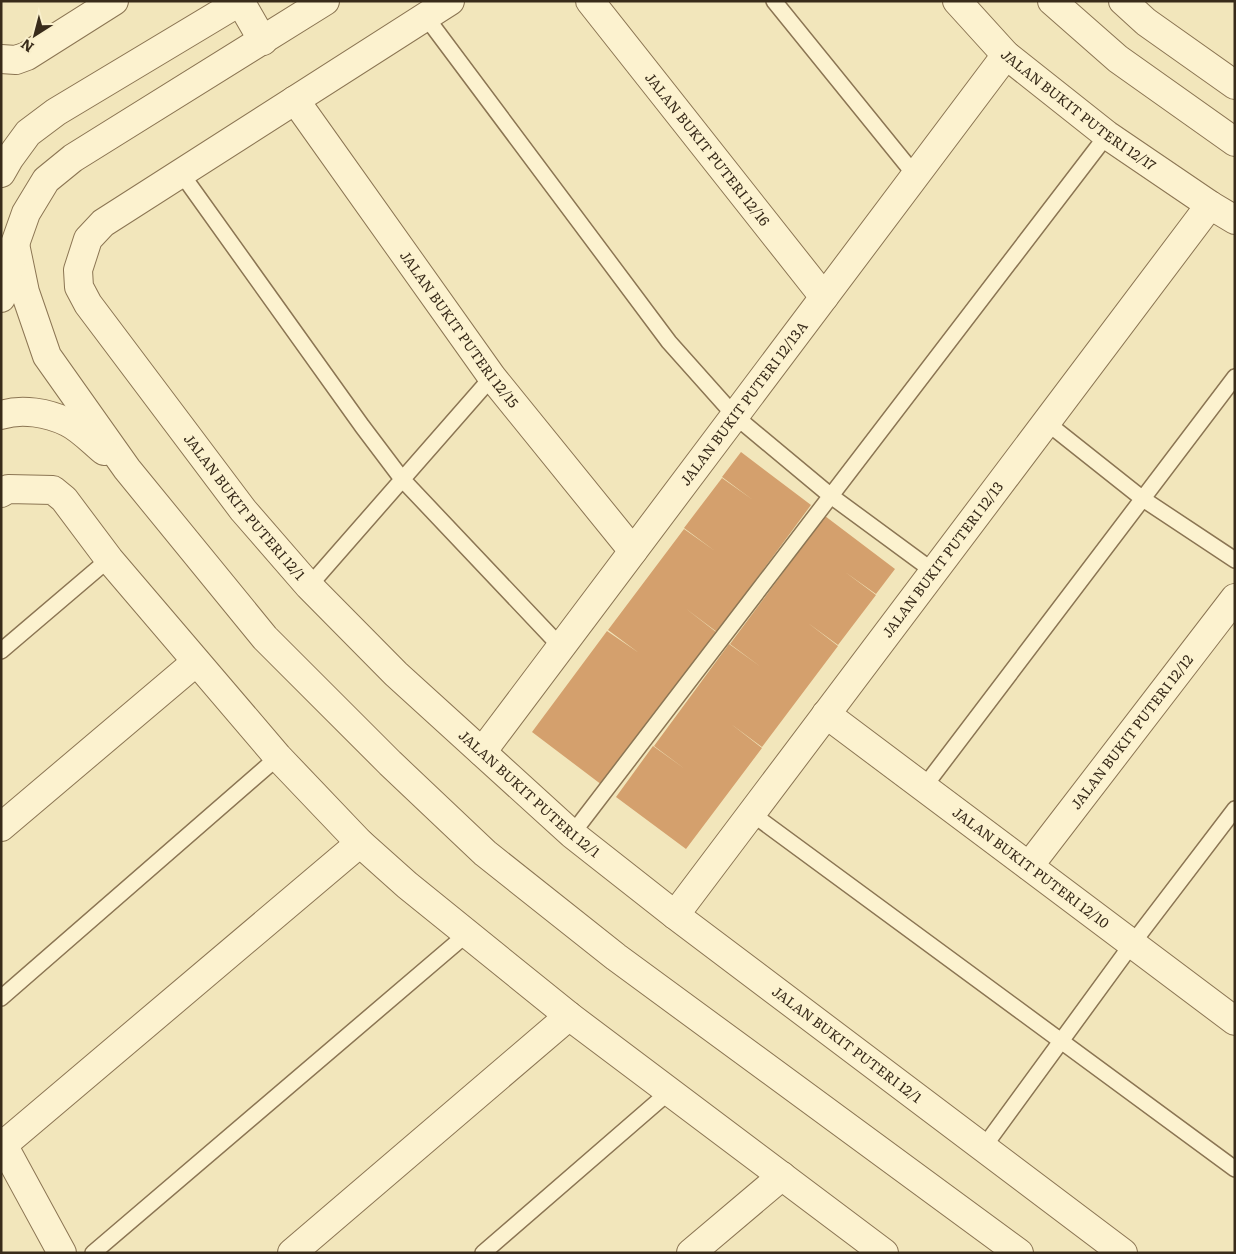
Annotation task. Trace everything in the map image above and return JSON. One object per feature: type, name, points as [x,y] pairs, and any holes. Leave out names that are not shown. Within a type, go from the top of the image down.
[{"type":"street","points":[[1,173],[28,133],[56,112],[241,1],[263,41]]},
{"type":"street","points":[[1,298],[15,244],[26,213],[46,180],[73,158],[325,1]]},
{"type":"street","name":"JALAN BUKIT PUTERI 12/1","points":[[450,1],[103,223],[88,240],[78,270],[79,287],[88,304],[243,510],[309,586],[396,674],[572,834],[674,915],[1122,1253]]},
{"type":"street","name":"JALAN BUKIT PUTERI 12/16","points":[[590,1],[824,297]]},
{"type":"street","name":"JALAN BUKIT PUTERI 12/17","points":[[957,1],[1006,55],[1108,135],[1235,220]]},
{"type":"street","points":[[1052,1],[1118,59],[1235,142]]},
{"type":"street","points":[[1123,1],[1146,22],[1235,85]]},
{"type":"street","points":[[1,59],[16,60],[27,56],[101,5]]},
{"type":"street","name":"JALAN BUKIT PUTERI 12/13A","points":[[482,752],[1006,55]]},
{"type":"street","name":"JALAN BUKIT PUTERI 12/15","points":[[295,100],[492,377],[633,551]]},
{"type":"street","name":"JALAN BUKIT PUTERI 12/13","points":[[674,915],[1210,205]]},
{"type":"street","points":[[15,244],[25,292],[48,356],[127,469],[265,638],[390,763],[485,853],[616,957],[1019,1253]]},
{"type":"street","points":[[1,415],[8,412],[29,412],[44,414],[68,422],[127,469]]},
{"type":"street","points":[[1,493],[8,489],[53,490],[64,499],[109,559],[196,662],[278,757],[360,842],[407,885],[569,1016],[884,1253]]},
{"type":"street","name":"JALAN BUKIT PUTERI 12/12","points":[[1029,866],[1235,598]]},
{"type":"street","points":[[1,827],[196,662]]},
{"type":"street","name":"JALAN BUKIT PUTERI 12/10","points":[[826,714],[1132,944],[1234,1018]]},
{"type":"street","points":[[62,1253],[2,1143],[360,842]]},
{"type":"street","points":[[292,1253],[569,1016]]},
{"type":"street","points":[[691,1253],[782,1176]]},
{"type":"lane","points":[[774,1],[915,175]]},
{"type":"lane","points":[[426,17],[663,334],[735,416],[831,496],[933,571]]},
{"type":"lane","points":[[572,834],[1108,135]]},
{"type":"lane","points":[[181,173],[402,479],[561,647]]},
{"type":"lane","points":[[309,586],[492,377]]},
{"type":"lane","points":[[924,787],[1235,377]]},
{"type":"lane","points":[[1046,422],[1143,499],[1235,560]]},
{"type":"lane","points":[[1,651],[109,559]]},
{"type":"lane","points":[[1,998],[278,757]]},
{"type":"lane","points":[[983,1148],[1132,944],[1235,809]]},
{"type":"lane","points":[[751,813],[1235,1169]]},
{"type":"lane","points":[[93,1253],[468,933]]},
{"type":"lane","points":[[483,1253],[670,1091]]},
{"type":"building","points":[[741,452],[811,505],[717,632],[685,608],[716,632],[602,785],[532,732],[607,631],[639,653],[608,630],[684,529],[715,551],[684,528],[722,478],[753,500],[722,477]]},
{"type":"building","points":[[825,516],[895,569],[876,594],[845,572],[876,595],[838,645],[808,623],[838,646],[762,747],[731,724],[762,748],[686,849],[616,797],[653,746],[685,769],[654,746],[729,644],[761,667],[730,644]]}]
